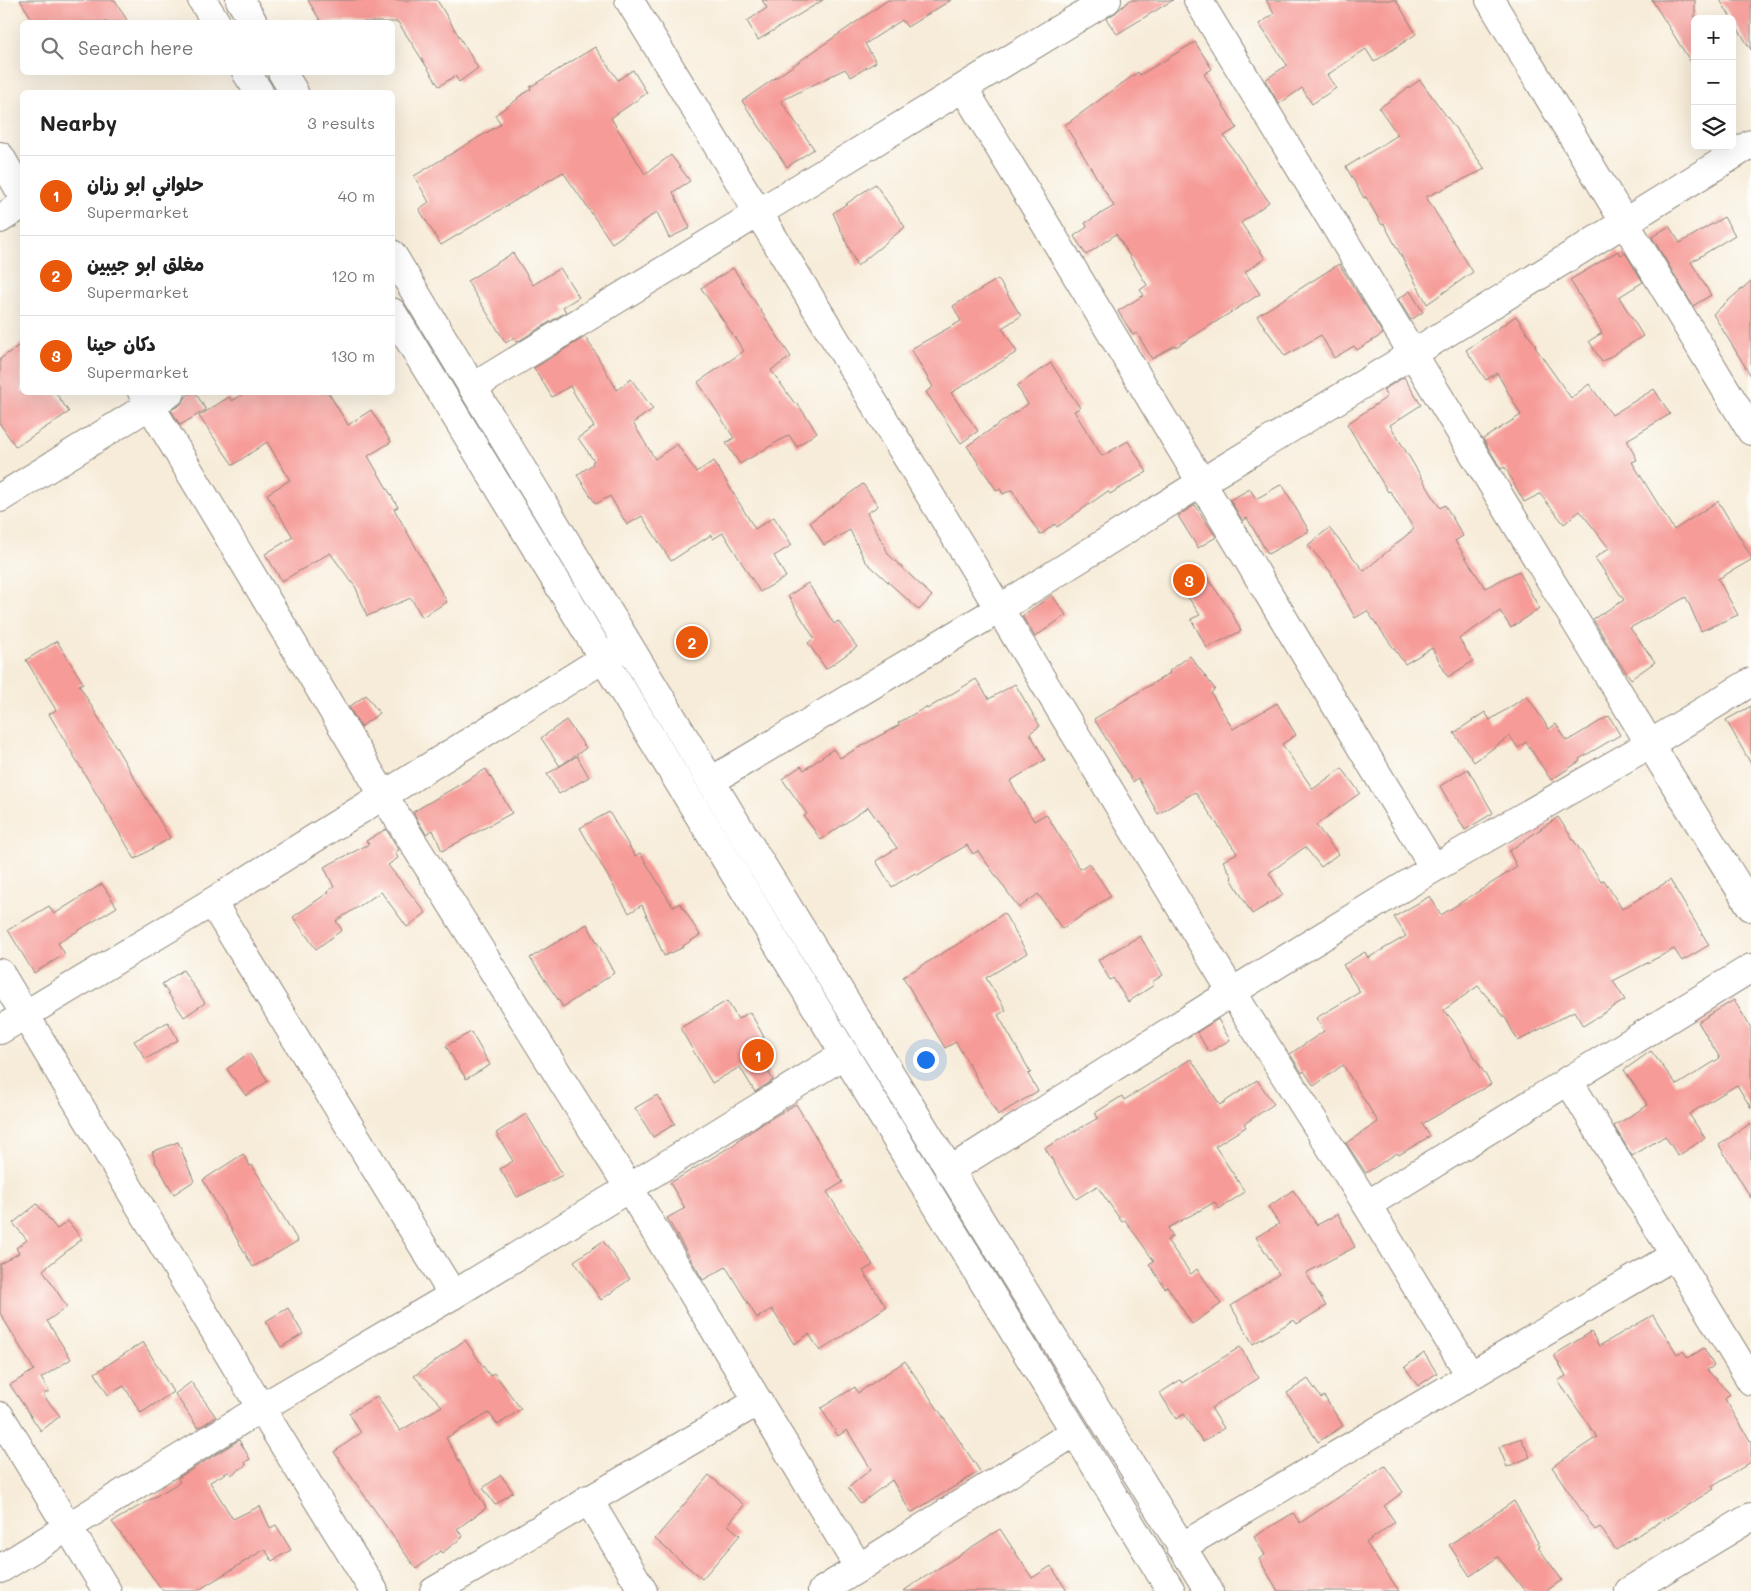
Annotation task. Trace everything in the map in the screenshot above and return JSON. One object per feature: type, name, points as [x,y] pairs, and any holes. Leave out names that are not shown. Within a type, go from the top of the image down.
[{"type":"street","points":[[202,0],[215,20]]},
{"type":"street","points":[[472,388],[1107,0]]},
{"type":"street","points":[[1198,0],[1650,744],[1751,906]]},
{"type":"street","points":[[1490,0],[1751,431]]},
{"type":"street","points":[[633,1],[759,214],[1232,992],[1367,1205],[1470,1375]]},
{"type":"street","points":[[248,75],[258,90]]},
{"type":"street","points":[[284,75],[293,90]]},
{"type":"street","points":[[964,89],[1434,868]]},
{"type":"street","points":[[711,781],[999,609],[1751,144]]},
{"type":"street","points":[[0,156],[20,191]]},
{"type":"street","points":[[0,219],[20,207]]},
{"type":"street","points":[[395,259],[627,644],[1209,1591]]},
{"type":"street","points":[[395,317],[1171,1591]]},
{"type":"street","points":[[0,498],[155,397],[384,796],[629,1188],[859,1568]]},
{"type":"street","points":[[0,1030],[212,902],[627,644]]},
{"type":"street","points":[[949,1170],[1232,992],[1434,868],[1650,744],[1751,682]]},
{"type":"street","points":[[212,902],[453,1295]]},
{"type":"street","points":[[1367,1205],[1751,968]]},
{"type":"street","points":[[0,973],[261,1408],[374,1591]]},
{"type":"street","points":[[0,1569],[261,1408],[453,1295],[629,1188],[845,1054]]},
{"type":"street","points":[[1568,1080],[1751,1381]]},
{"type":"street","points":[[1181,1547],[1674,1255]]},
{"type":"street","points":[[434,1591],[588,1499],[757,1402]]},
{"type":"street","points":[[0,1416],[107,1591]]},
{"type":"street","points":[[822,1591],[1075,1432]]},
{"type":"street","points":[[588,1499],[643,1591]]},
{"type":"street","points":[[1629,1591],[1751,1517]]},
{"type":"building","points":[[20,0],[115,0],[127,20],[33,20]]},
{"type":"building","points":[[308,0],[437,0],[478,68],[459,82],[455,76],[439,86],[395,20],[320,20]]},
{"type":"building","points":[[762,0],[823,0],[758,40],[747,21],[767,8]]},
{"type":"building","points":[[888,0],[951,0],[907,27],[902,20],[865,44],[876,62],[851,77],[845,69],[781,101],[814,149],[787,167],[742,101]]},
{"type":"building","points":[[1130,0],[1173,0],[1117,34],[1106,19]]},
{"type":"building","points":[[1266,0],[1396,0],[1416,34],[1374,62],[1366,49],[1327,75],[1336,88],[1312,104],[1302,88],[1279,104],[1265,80],[1287,65],[1259,24],[1274,14]]},
{"type":"building","points":[[1652,0],[1695,0],[1695,15],[1691,15],[1691,63]]},
{"type":"building","points":[[1720,0],[1751,0],[1751,50],[1736,26],[1736,15],[1729,15]]},
{"type":"building","points":[[1195,42],[1212,69],[1204,74],[1237,128],[1224,136],[1269,202],[1241,223],[1265,258],[1245,272],[1260,294],[1176,347],[1175,345],[1152,359],[1137,333],[1133,335],[1118,311],[1144,295],[1140,290],[1147,285],[1116,234],[1086,255],[1074,236],[1087,227],[1085,223],[1114,206],[1065,125],[1138,72],[1140,75]]},
{"type":"building","points":[[595,47],[618,80],[633,70],[647,93],[611,118],[645,174],[671,155],[690,181],[673,192],[690,228],[669,238],[657,212],[612,243],[563,172],[441,245],[419,209],[429,202],[414,176],[501,124],[495,115],[531,89],[530,87]]},
{"type":"building","points":[[1420,80],[1485,169],[1426,197],[1473,272],[1427,304],[1384,224],[1382,225],[1366,197],[1364,198],[1346,167],[1398,135],[1379,108]]},
{"type":"building","points":[[875,184],[905,227],[857,266],[833,213]]},
{"type":"building","points":[[1724,217],[1735,235],[1691,262],[1711,295],[1693,306],[1652,237],[1669,226],[1680,243]]},
{"type":"building","points":[[1618,251],[1621,255],[1625,253],[1643,282],[1619,297],[1643,336],[1602,362],[1589,341],[1602,333],[1570,280]]},
{"type":"building","points":[[513,253],[533,285],[560,268],[579,297],[563,307],[566,312],[517,342],[514,337],[506,343],[467,281]]},
{"type":"building","points":[[1339,264],[1383,334],[1357,350],[1354,346],[1334,358],[1321,335],[1285,356],[1257,316]]},
{"type":"building","points":[[733,268],[791,357],[771,370],[817,432],[797,447],[789,435],[740,464],[726,443],[734,438],[698,382],[744,351],[701,288]]},
{"type":"building","points":[[998,279],[1021,316],[1002,328],[1017,352],[951,393],[978,431],[961,443],[926,392],[933,387],[911,349],[961,321],[953,306]]},
{"type":"building","points":[[1751,281],[1751,376],[1713,314]]},
{"type":"building","points":[[1410,291],[1423,312],[1411,320],[1398,299]]},
{"type":"building","points":[[1516,316],[1571,398],[1589,384],[1612,415],[1654,389],[1670,414],[1627,440],[1637,460],[1632,462],[1674,530],[1718,501],[1751,556],[1751,560],[1718,579],[1738,615],[1701,631],[1686,597],[1630,628],[1655,662],[1631,679],[1593,619],[1624,600],[1595,558],[1609,548],[1580,511],[1564,524],[1540,494],[1524,502],[1505,467],[1501,469],[1483,439],[1521,415],[1497,373],[1486,380],[1466,350]]},
{"type":"building","points":[[585,337],[617,390],[631,379],[653,409],[633,423],[655,459],[677,444],[696,472],[714,461],[755,529],[774,517],[792,545],[774,556],[786,577],[760,592],[723,533],[713,539],[711,535],[671,561],[642,516],[627,525],[610,496],[596,504],[577,475],[593,464],[592,462],[594,461],[578,438],[594,427],[570,386],[552,397],[534,368]]},
{"type":"building","points":[[20,344],[20,395],[57,395],[69,412],[16,447],[0,424],[0,359]]},
{"type":"building","points":[[1051,363],[1080,408],[1074,411],[1102,456],[1128,441],[1147,472],[1110,494],[1108,491],[1057,527],[1055,524],[1040,535],[1012,490],[1003,494],[1000,489],[997,491],[967,446],[1028,404],[1017,386]]},
{"type":"building","points":[[1404,377],[1421,405],[1390,425],[1440,508],[1445,505],[1463,536],[1455,541],[1485,588],[1519,571],[1539,608],[1511,628],[1500,611],[1459,639],[1473,661],[1448,677],[1432,648],[1405,664],[1367,611],[1355,618],[1330,571],[1308,545],[1329,528],[1364,571],[1414,529],[1390,491],[1388,492],[1347,424],[1387,397],[1383,390]]},
{"type":"building","points":[[188,395],[197,395],[206,410],[180,425],[171,410],[180,405]]},
{"type":"building","points":[[241,395],[330,395],[348,425],[371,410],[391,442],[368,456],[398,507],[394,509],[447,602],[422,617],[411,598],[367,616],[356,588],[330,553],[282,581],[265,554],[293,537],[267,494],[290,480],[267,442],[233,465],[199,416],[229,397],[232,401]]},
{"type":"building","points":[[863,484],[878,506],[867,513],[889,555],[932,596],[919,610],[865,561],[850,530],[824,545],[810,522]]},
{"type":"building","points":[[1282,484],[1309,531],[1268,554],[1247,518],[1243,521],[1230,500],[1250,489],[1256,499]]},
{"type":"building","points":[[1195,505],[1216,537],[1198,548],[1178,516]]},
{"type":"building","points":[[1206,576],[1232,613],[1241,631],[1207,648],[1191,619],[1200,615],[1184,591]]},
{"type":"building","points":[[808,583],[834,624],[838,621],[857,647],[826,669],[808,643],[814,638],[788,596]]},
{"type":"building","points":[[1052,595],[1066,615],[1035,637],[1022,616]]},
{"type":"building","points":[[57,641],[83,683],[79,685],[170,838],[135,859],[49,714],[56,710],[26,660]]},
{"type":"building","points":[[1190,656],[1215,689],[1211,693],[1233,729],[1277,703],[1296,735],[1282,744],[1313,789],[1342,768],[1360,793],[1316,825],[1338,854],[1321,867],[1305,847],[1269,873],[1283,895],[1252,914],[1223,861],[1237,853],[1195,792],[1158,814],[1138,778],[1133,782],[1094,719],[1170,673],[1169,671]]},
{"type":"building","points":[[976,679],[989,699],[1015,684],[1040,726],[1030,733],[1045,760],[1010,781],[1034,821],[1046,814],[1080,869],[1089,863],[1111,896],[1062,929],[1038,894],[1019,908],[978,851],[973,854],[967,845],[916,876],[915,873],[892,887],[876,861],[897,848],[868,807],[821,840],[804,816],[807,814],[782,779],[801,766],[804,770],[833,749],[840,758]]},
{"type":"building","points":[[366,695],[379,713],[361,727],[349,707]]},
{"type":"building","points":[[1527,696],[1549,729],[1556,724],[1567,741],[1609,716],[1620,735],[1579,759],[1580,761],[1551,780],[1526,742],[1518,748],[1510,736],[1474,762],[1454,733],[1485,712],[1490,720]]},
{"type":"building","points":[[1751,706],[1751,764],[1726,720]]},
{"type":"building","points":[[566,720],[586,748],[560,766],[541,738]]},
{"type":"building","points":[[577,756],[589,777],[559,794],[547,774]]},
{"type":"building","points":[[486,769],[512,813],[442,851],[433,830],[426,834],[413,812]]},
{"type":"building","points":[[1468,769],[1493,813],[1465,830],[1440,786]]},
{"type":"building","points":[[609,812],[635,856],[640,853],[673,907],[680,903],[700,935],[684,947],[664,956],[642,905],[629,913],[580,828]]},
{"type":"building","points":[[1558,817],[1601,881],[1604,880],[1622,909],[1670,880],[1709,945],[1682,961],[1674,949],[1613,981],[1625,1000],[1583,1026],[1574,1011],[1518,1041],[1506,1019],[1478,986],[1444,1010],[1453,1021],[1491,1084],[1422,1124],[1430,1136],[1399,1155],[1397,1153],[1366,1173],[1346,1143],[1378,1122],[1343,1065],[1314,1086],[1304,1071],[1302,1073],[1290,1054],[1324,1031],[1316,1018],[1360,992],[1343,965],[1365,952],[1368,958],[1406,936],[1394,917],[1430,896],[1441,915],[1517,867],[1509,851]]},
{"type":"building","points":[[386,829],[399,850],[395,852],[398,858],[388,865],[426,913],[407,927],[381,892],[336,921],[342,930],[316,949],[293,917],[334,887],[324,867],[369,844],[366,841]]},
{"type":"building","points":[[102,884],[117,907],[58,943],[65,954],[34,973],[8,930],[49,906],[54,914]]},
{"type":"building","points":[[1004,913],[1027,953],[986,978],[1006,1010],[998,1015],[1031,1073],[1028,1074],[1038,1091],[998,1115],[956,1042],[945,1048],[903,977],[976,933]]},
{"type":"building","points":[[587,924],[614,973],[563,1007],[530,958]]},
{"type":"building","points":[[1140,936],[1163,975],[1152,982],[1154,985],[1128,1002],[1113,978],[1110,980],[1098,960]]},
{"type":"building","points":[[183,970],[205,1003],[184,1017],[162,984]]},
{"type":"building","points":[[1734,1000],[1751,1028],[1751,1108],[1737,1085],[1689,1114],[1705,1138],[1678,1156],[1665,1136],[1632,1156],[1614,1126],[1648,1105],[1624,1070],[1651,1051],[1677,1085],[1720,1058],[1698,1022]]},
{"type":"building","points":[[727,1001],[738,1019],[750,1012],[764,1037],[752,1044],[773,1080],[755,1092],[740,1067],[712,1083],[680,1028]]},
{"type":"building","points":[[1218,1019],[1230,1040],[1209,1052],[1197,1032]]},
{"type":"building","points":[[168,1022],[178,1040],[146,1059],[134,1041]]},
{"type":"building","points":[[471,1032],[490,1065],[466,1079],[446,1046]]},
{"type":"building","points":[[249,1053],[268,1081],[246,1096],[227,1069]]},
{"type":"building","points":[[1191,1059],[1220,1105],[1257,1080],[1274,1104],[1244,1124],[1246,1127],[1215,1146],[1245,1192],[1219,1209],[1215,1202],[1168,1228],[1173,1236],[1167,1240],[1191,1274],[1197,1269],[1221,1304],[1192,1324],[1167,1286],[1165,1288],[1149,1264],[1154,1261],[1125,1220],[1122,1222],[1097,1186],[1076,1199],[1045,1148],[1098,1118],[1095,1113],[1122,1096],[1124,1100]]},
{"type":"building","points":[[657,1095],[675,1124],[653,1137],[635,1108]]},
{"type":"building","points":[[796,1104],[843,1182],[827,1192],[873,1265],[863,1271],[886,1307],[820,1351],[809,1334],[794,1344],[772,1309],[757,1318],[726,1267],[703,1280],[667,1218],[685,1208],[670,1183]]},
{"type":"building","points":[[526,1114],[563,1175],[517,1197],[500,1169],[513,1161],[496,1133]]},
{"type":"building","points":[[1751,1123],[1751,1198],[1719,1145]]},
{"type":"building","points":[[178,1142],[194,1181],[174,1194],[156,1163],[152,1152]]},
{"type":"building","points":[[243,1154],[250,1166],[252,1165],[298,1241],[253,1267],[203,1180]]},
{"type":"building","points":[[1293,1190],[1317,1225],[1338,1214],[1355,1247],[1306,1273],[1326,1306],[1297,1324],[1294,1320],[1253,1344],[1231,1306],[1279,1274],[1256,1237],[1279,1224],[1268,1207]]},
{"type":"building","points":[[37,1204],[57,1229],[68,1221],[82,1239],[43,1270],[67,1307],[47,1321],[71,1359],[41,1378],[49,1391],[43,1395],[60,1416],[41,1431],[10,1385],[34,1370],[0,1313],[0,1264],[19,1253],[16,1248],[27,1240],[13,1223]]},
{"type":"building","points":[[603,1241],[630,1279],[601,1300],[574,1261]]},
{"type":"building","points":[[288,1308],[303,1334],[281,1347],[266,1321]]},
{"type":"building","points":[[1653,1315],[1677,1354],[1683,1351],[1688,1358],[1704,1348],[1714,1366],[1707,1370],[1730,1394],[1725,1399],[1751,1442],[1751,1462],[1712,1487],[1714,1489],[1653,1525],[1616,1550],[1600,1527],[1595,1530],[1552,1467],[1597,1437],[1558,1381],[1566,1376],[1554,1355],[1591,1332],[1599,1346]]},
{"type":"building","points":[[465,1340],[490,1376],[494,1373],[521,1409],[498,1425],[489,1413],[446,1438],[486,1508],[457,1529],[463,1537],[416,1569],[334,1452],[361,1433],[349,1413],[377,1396],[400,1431],[442,1406],[414,1376]]},
{"type":"building","points":[[143,1342],[173,1392],[141,1413],[124,1386],[108,1395],[95,1373]]},
{"type":"building","points":[[1240,1347],[1259,1378],[1211,1408],[1224,1428],[1203,1442],[1184,1414],[1176,1419],[1160,1393],[1180,1380],[1182,1383]]},
{"type":"building","points":[[1424,1353],[1437,1373],[1418,1386],[1405,1367]]},
{"type":"building","points":[[905,1361],[980,1471],[911,1513],[892,1480],[860,1504],[848,1488],[871,1469],[847,1430],[838,1436],[821,1408],[855,1387],[858,1393]]},
{"type":"building","points":[[1308,1379],[1321,1398],[1324,1396],[1343,1426],[1318,1442],[1287,1393]]},
{"type":"building","points":[[191,1382],[216,1417],[198,1428],[175,1394]]},
{"type":"building","points":[[1521,1438],[1530,1457],[1507,1467],[1499,1447]]},
{"type":"building","points":[[239,1440],[250,1459],[245,1462],[246,1465],[231,1475],[228,1472],[210,1482],[233,1519],[260,1506],[270,1528],[276,1525],[291,1550],[272,1561],[265,1549],[197,1591],[163,1591],[112,1522],[180,1482],[178,1478]]},
{"type":"building","points":[[1385,1466],[1403,1492],[1384,1506],[1395,1522],[1366,1543],[1399,1591],[1278,1591],[1259,1559],[1265,1555],[1254,1537],[1293,1513],[1300,1523]]},
{"type":"building","points":[[501,1475],[513,1492],[495,1505],[483,1488]]},
{"type":"building","points":[[709,1475],[744,1505],[728,1525],[740,1535],[702,1579],[655,1539]]},
{"type":"building","points":[[1514,1501],[1540,1546],[1538,1547],[1562,1580],[1546,1591],[1525,1591],[1498,1557],[1470,1576],[1449,1545]]},
{"type":"building","points":[[1000,1529],[1032,1578],[1051,1566],[1067,1591],[903,1591]]},
{"type":"place","name":"دكان حينا","points":[[1189,580]]},
{"type":"place","name":"مغلق ابو جيبين","points":[[692,642]]},
{"type":"place","name":"حلواني ابو رزان","points":[[758,1055]]}]
